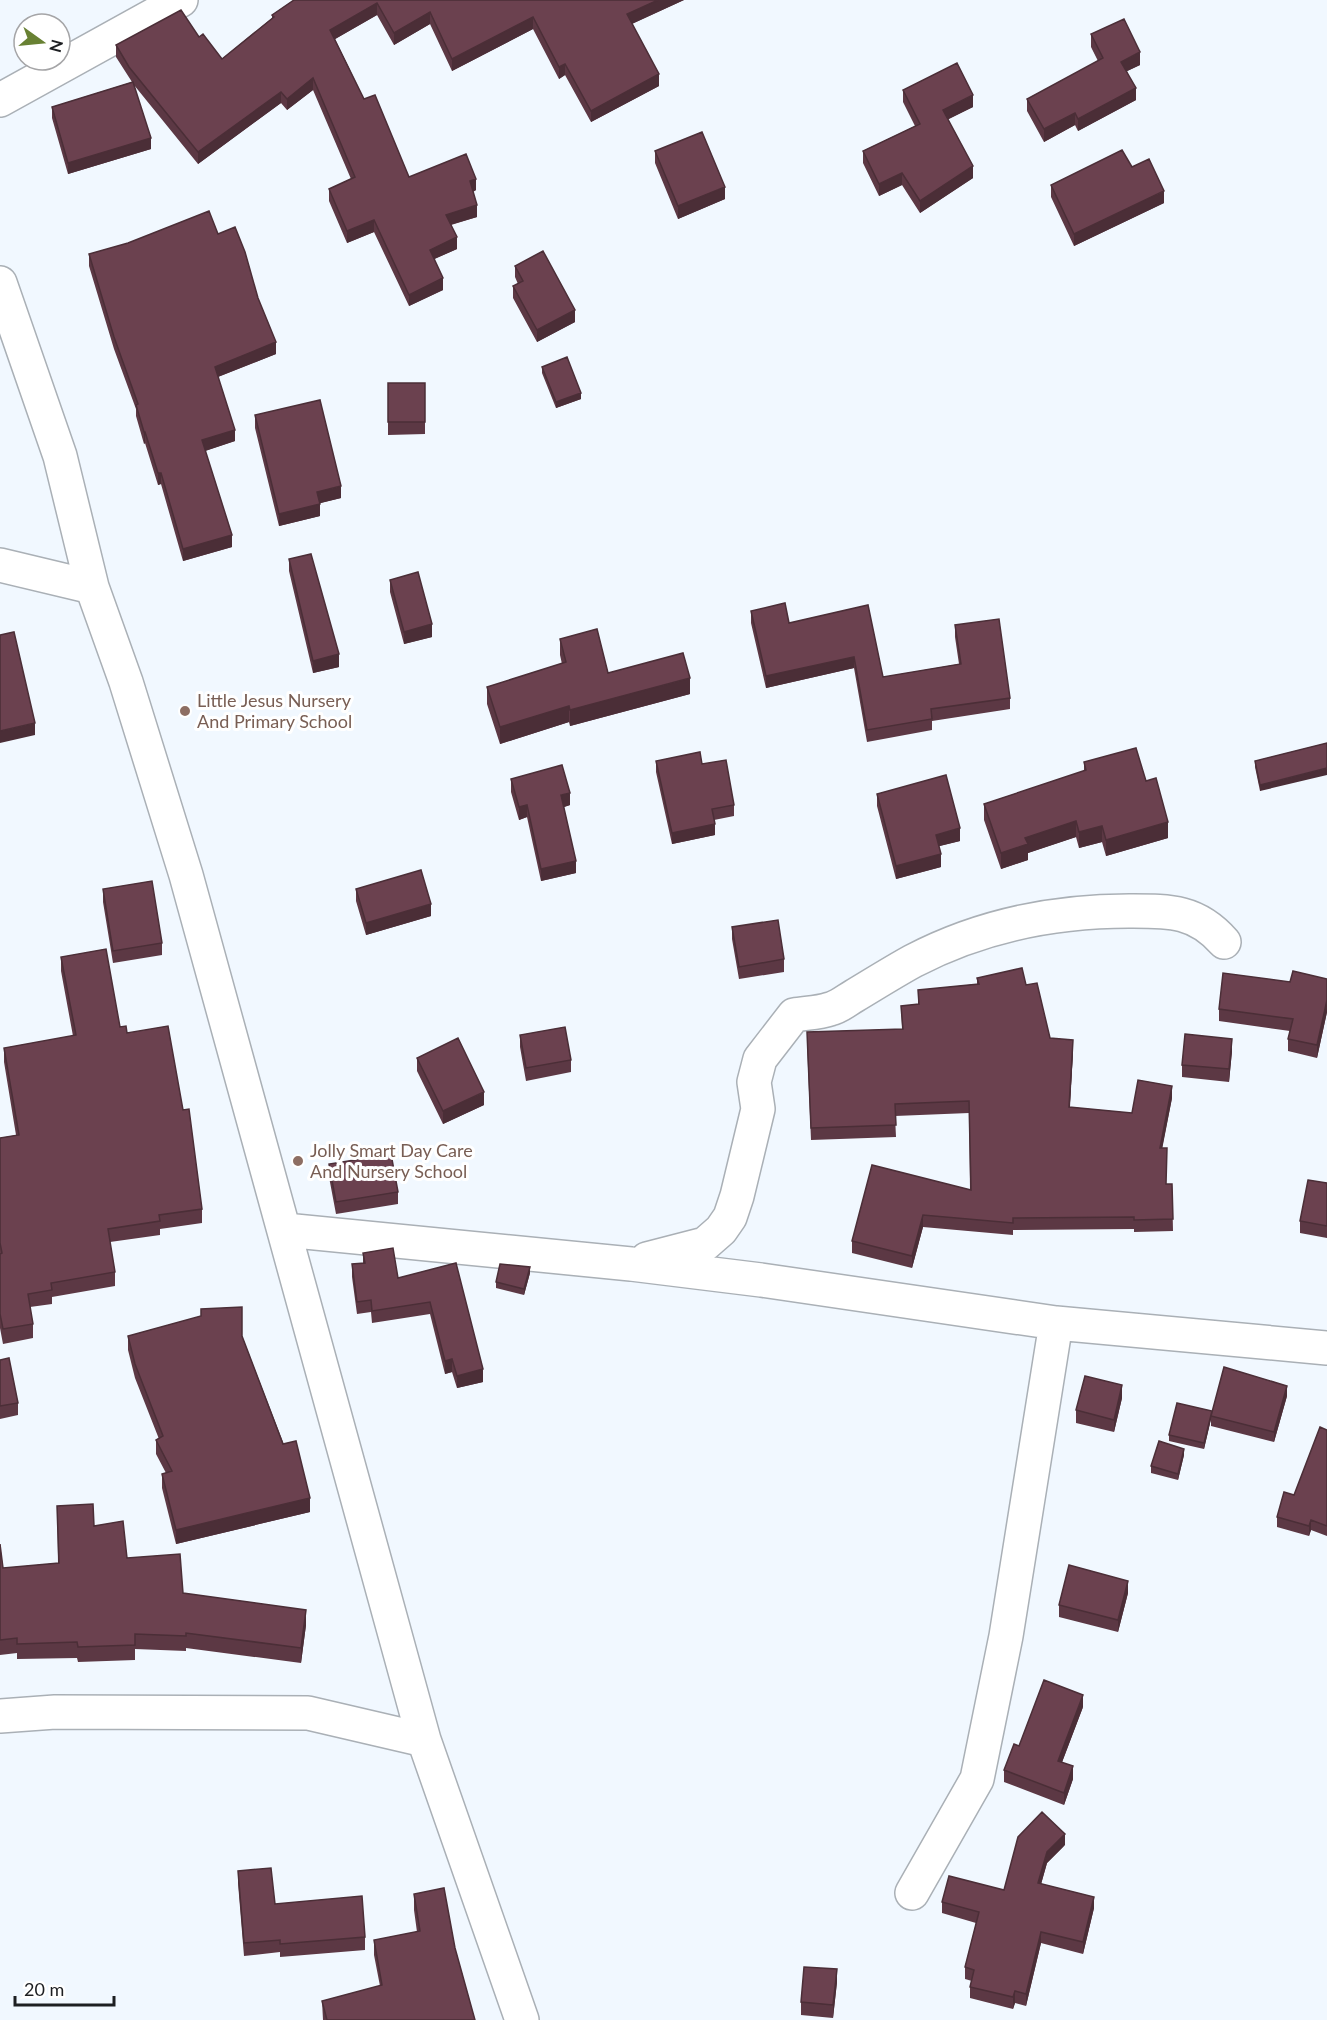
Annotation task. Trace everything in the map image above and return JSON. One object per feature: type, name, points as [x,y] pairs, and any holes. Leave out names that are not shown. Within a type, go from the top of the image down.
[{"type":"street","points":[[0,100],[181,0]]},
{"type":"street","points":[[0,283],[60,456],[92,587],[126,682],[186,875],[424,1740],[522,2020]]},
{"type":"street","points":[[0,565],[92,587]]},
{"type":"street","points":[[631,1264],[705,1244],[721,1230],[730,1217],[758,1109],[754,1082],[760,1059],[794,1015],[832,1009],[914,961],[972,935],[1013,923],[1049,916],[1107,911],[1162,911],[1198,920],[1212,929],[1224,942]]},
{"type":"street","points":[[285,1230],[631,1264],[761,1280],[1056,1323],[1327,1348]]},
{"type":"street","points":[[912,1893],[977,1779],[1006,1636],[1056,1323]]},
{"type":"street","points":[[0,1716],[55,1712],[308,1713],[424,1740]]},
{"type":"building","points":[[294,0],[658,0],[627,14],[659,74],[591,111],[565,64],[559,67],[533,17],[452,59],[430,12],[394,33],[377,3],[330,30],[364,99],[375,95],[409,177],[466,154],[476,179],[470,181],[477,205],[446,215],[457,237],[430,250],[443,278],[409,295],[374,220],[347,231],[329,189],[355,177],[313,78],[287,99],[281,92],[198,152],[129,67],[116,45],[181,10],[199,37],[203,34],[222,59],[274,17],[272,15]]},
{"type":"building","points":[[1124,19],[1140,52],[1121,62],[1136,88],[1078,119],[1075,113],[1044,129],[1027,99],[1103,58],[1091,34]]},
{"type":"building","points":[[957,63],[973,95],[943,110],[973,166],[920,201],[902,173],[879,184],[863,151],[920,124],[903,90]]},
{"type":"building","points":[[133,82],[151,138],[68,163],[52,107]]},
{"type":"building","points":[[702,132],[725,187],[678,206],[655,151]]},
{"type":"building","points":[[1122,150],[1132,167],[1149,159],[1164,191],[1074,234],[1051,185]]},
{"type":"building","points":[[209,211],[218,234],[235,227],[245,252],[258,298],[276,342],[215,367],[235,430],[202,440],[232,535],[183,549],[161,473],[158,473],[144,432],[136,405],[138,404],[114,337],[89,254],[128,243]]},
{"type":"building","points":[[543,251],[575,310],[537,330],[513,286],[523,281],[515,266]]},
{"type":"building","points":[[567,357],[581,393],[556,402],[542,367]]},
{"type":"building","points":[[388,383],[425,383],[425,422],[388,422]]},
{"type":"building","points":[[320,400],[341,486],[317,492],[320,504],[279,514],[255,415]]},
{"type":"building","points":[[311,554],[339,654],[313,661],[289,559]]},
{"type":"building","points":[[418,572],[432,624],[404,632],[390,580]]},
{"type":"building","points":[[785,603],[789,623],[868,605],[883,677],[961,664],[955,625],[999,619],[1010,698],[931,709],[932,719],[867,730],[854,657],[766,676],[751,611]]},
{"type":"building","points":[[597,629],[608,673],[683,653],[690,678],[570,710],[569,706],[500,727],[487,687],[566,662],[560,639]]},
{"type":"building","points":[[14,632],[35,723],[0,731],[0,635]]},
{"type":"building","points":[[1327,743],[1327,768],[1260,785],[1255,761]]},
{"type":"building","points":[[1136,748],[1146,781],[1156,778],[1168,822],[1106,840],[1102,826],[1079,832],[1076,821],[1025,838],[1028,844],[1001,853],[984,804],[1086,770],[1084,762]]},
{"type":"building","points":[[700,752],[702,764],[726,760],[734,805],[712,809],[715,824],[672,833],[656,761]]},
{"type":"building","points":[[562,765],[570,793],[561,795],[576,861],[541,869],[527,805],[519,807],[511,779]]},
{"type":"building","points":[[946,775],[960,828],[936,835],[941,854],[896,866],[877,794]]},
{"type":"building","points":[[421,870],[431,904],[366,923],[356,889]]},
{"type":"building","points":[[152,881],[162,943],[113,951],[103,889]]},
{"type":"building","points":[[778,920],[784,959],[739,967],[732,927]]},
{"type":"building","points":[[106,949],[120,1027],[126,1026],[127,1033],[168,1026],[183,1110],[189,1109],[202,1209],[159,1215],[160,1221],[108,1229],[115,1272],[51,1283],[52,1290],[28,1294],[33,1324],[3,1329],[0,1314],[0,1254],[2,1253],[0,1243],[0,1138],[19,1135],[4,1048],[76,1035],[61,957]]},
{"type":"building","points":[[1022,968],[1026,985],[1037,983],[1050,1038],[1073,1040],[1069,1107],[1132,1113],[1138,1080],[1172,1086],[1160,1148],[1167,1148],[1166,1184],[1172,1184],[1173,1219],[1013,1218],[1013,1223],[923,1215],[912,1256],[852,1241],[872,1165],[971,1190],[969,1101],[895,1104],[896,1125],[811,1128],[807,1032],[903,1029],[901,1006],[919,1004],[918,990],[979,984],[977,978]]},
{"type":"building","points":[[1293,971],[1327,979],[1327,1000],[1317,1045],[1288,1039],[1293,1019],[1219,1009],[1223,973],[1290,982]]},
{"type":"building","points":[[565,1027],[571,1060],[526,1068],[520,1035]]},
{"type":"building","points":[[1185,1034],[1232,1039],[1229,1069],[1182,1065]]},
{"type":"building","points":[[458,1038],[484,1092],[443,1111],[417,1058]]},
{"type":"building","points":[[391,1154],[398,1192],[336,1202],[329,1164]]},
{"type":"building","points":[[1308,1180],[1327,1183],[1327,1226],[1300,1221]]},
{"type":"building","points":[[393,1248],[398,1278],[456,1263],[483,1369],[457,1376],[452,1359],[445,1361],[430,1302],[372,1311],[371,1300],[357,1302],[352,1264],[365,1263],[363,1253]]},
{"type":"building","points":[[500,1264],[530,1267],[524,1289],[496,1282]]},
{"type":"building","points":[[242,1307],[242,1336],[283,1444],[296,1441],[310,1498],[176,1530],[162,1474],[172,1471],[156,1440],[163,1436],[135,1364],[128,1336],[201,1316],[201,1309]]},
{"type":"building","points":[[9,1358],[18,1403],[0,1406],[0,1360]]},
{"type":"building","points":[[1224,1367],[1287,1386],[1274,1432],[1211,1416]]},
{"type":"building","points":[[1085,1376],[1122,1385],[1114,1420],[1076,1410]]},
{"type":"building","points":[[1177,1403],[1212,1411],[1204,1443],[1169,1435]]},
{"type":"building","points":[[1320,1427],[1327,1430],[1327,1526],[1311,1520],[1309,1526],[1277,1517],[1284,1492],[1294,1495]]},
{"type":"building","points":[[1159,1441],[1184,1449],[1178,1474],[1151,1466]]},
{"type":"building","points":[[93,1504],[94,1526],[123,1521],[127,1558],[180,1554],[183,1593],[306,1610],[301,1648],[186,1633],[186,1636],[135,1634],[135,1645],[78,1647],[77,1642],[17,1644],[17,1638],[0,1640],[0,1544],[3,1568],[59,1563],[57,1506]]},
{"type":"building","points":[[1069,1565],[1128,1581],[1118,1620],[1059,1605]]},
{"type":"building","points":[[1044,1680],[1083,1695],[1058,1761],[1073,1766],[1064,1793],[1004,1770],[1014,1744],[1019,1746]]},
{"type":"building","points":[[1042,1812],[1065,1834],[1047,1852],[1038,1883],[1094,1897],[1083,1942],[1041,1932],[1026,1994],[1015,1991],[1013,1997],[970,1987],[974,1970],[965,1967],[979,1912],[942,1902],[949,1876],[1004,1890],[1018,1837]]},
{"type":"building","points":[[271,1868],[275,1904],[362,1896],[365,1937],[280,1944],[280,1940],[244,1943],[238,1871]]},
{"type":"building","points":[[444,1888],[455,1948],[475,2020],[327,2020],[322,2001],[382,1985],[374,1940],[420,1931],[414,1894]]},
{"type":"building","points":[[804,1967],[837,1969],[833,2005],[801,2002]]},
{"type":"place","name":"Little Jesus Nursery And Primary School","points":[[185,711]]},
{"type":"place","name":"Jolly Smart Day Care And Nursery School","points":[[298,1161]]}]
